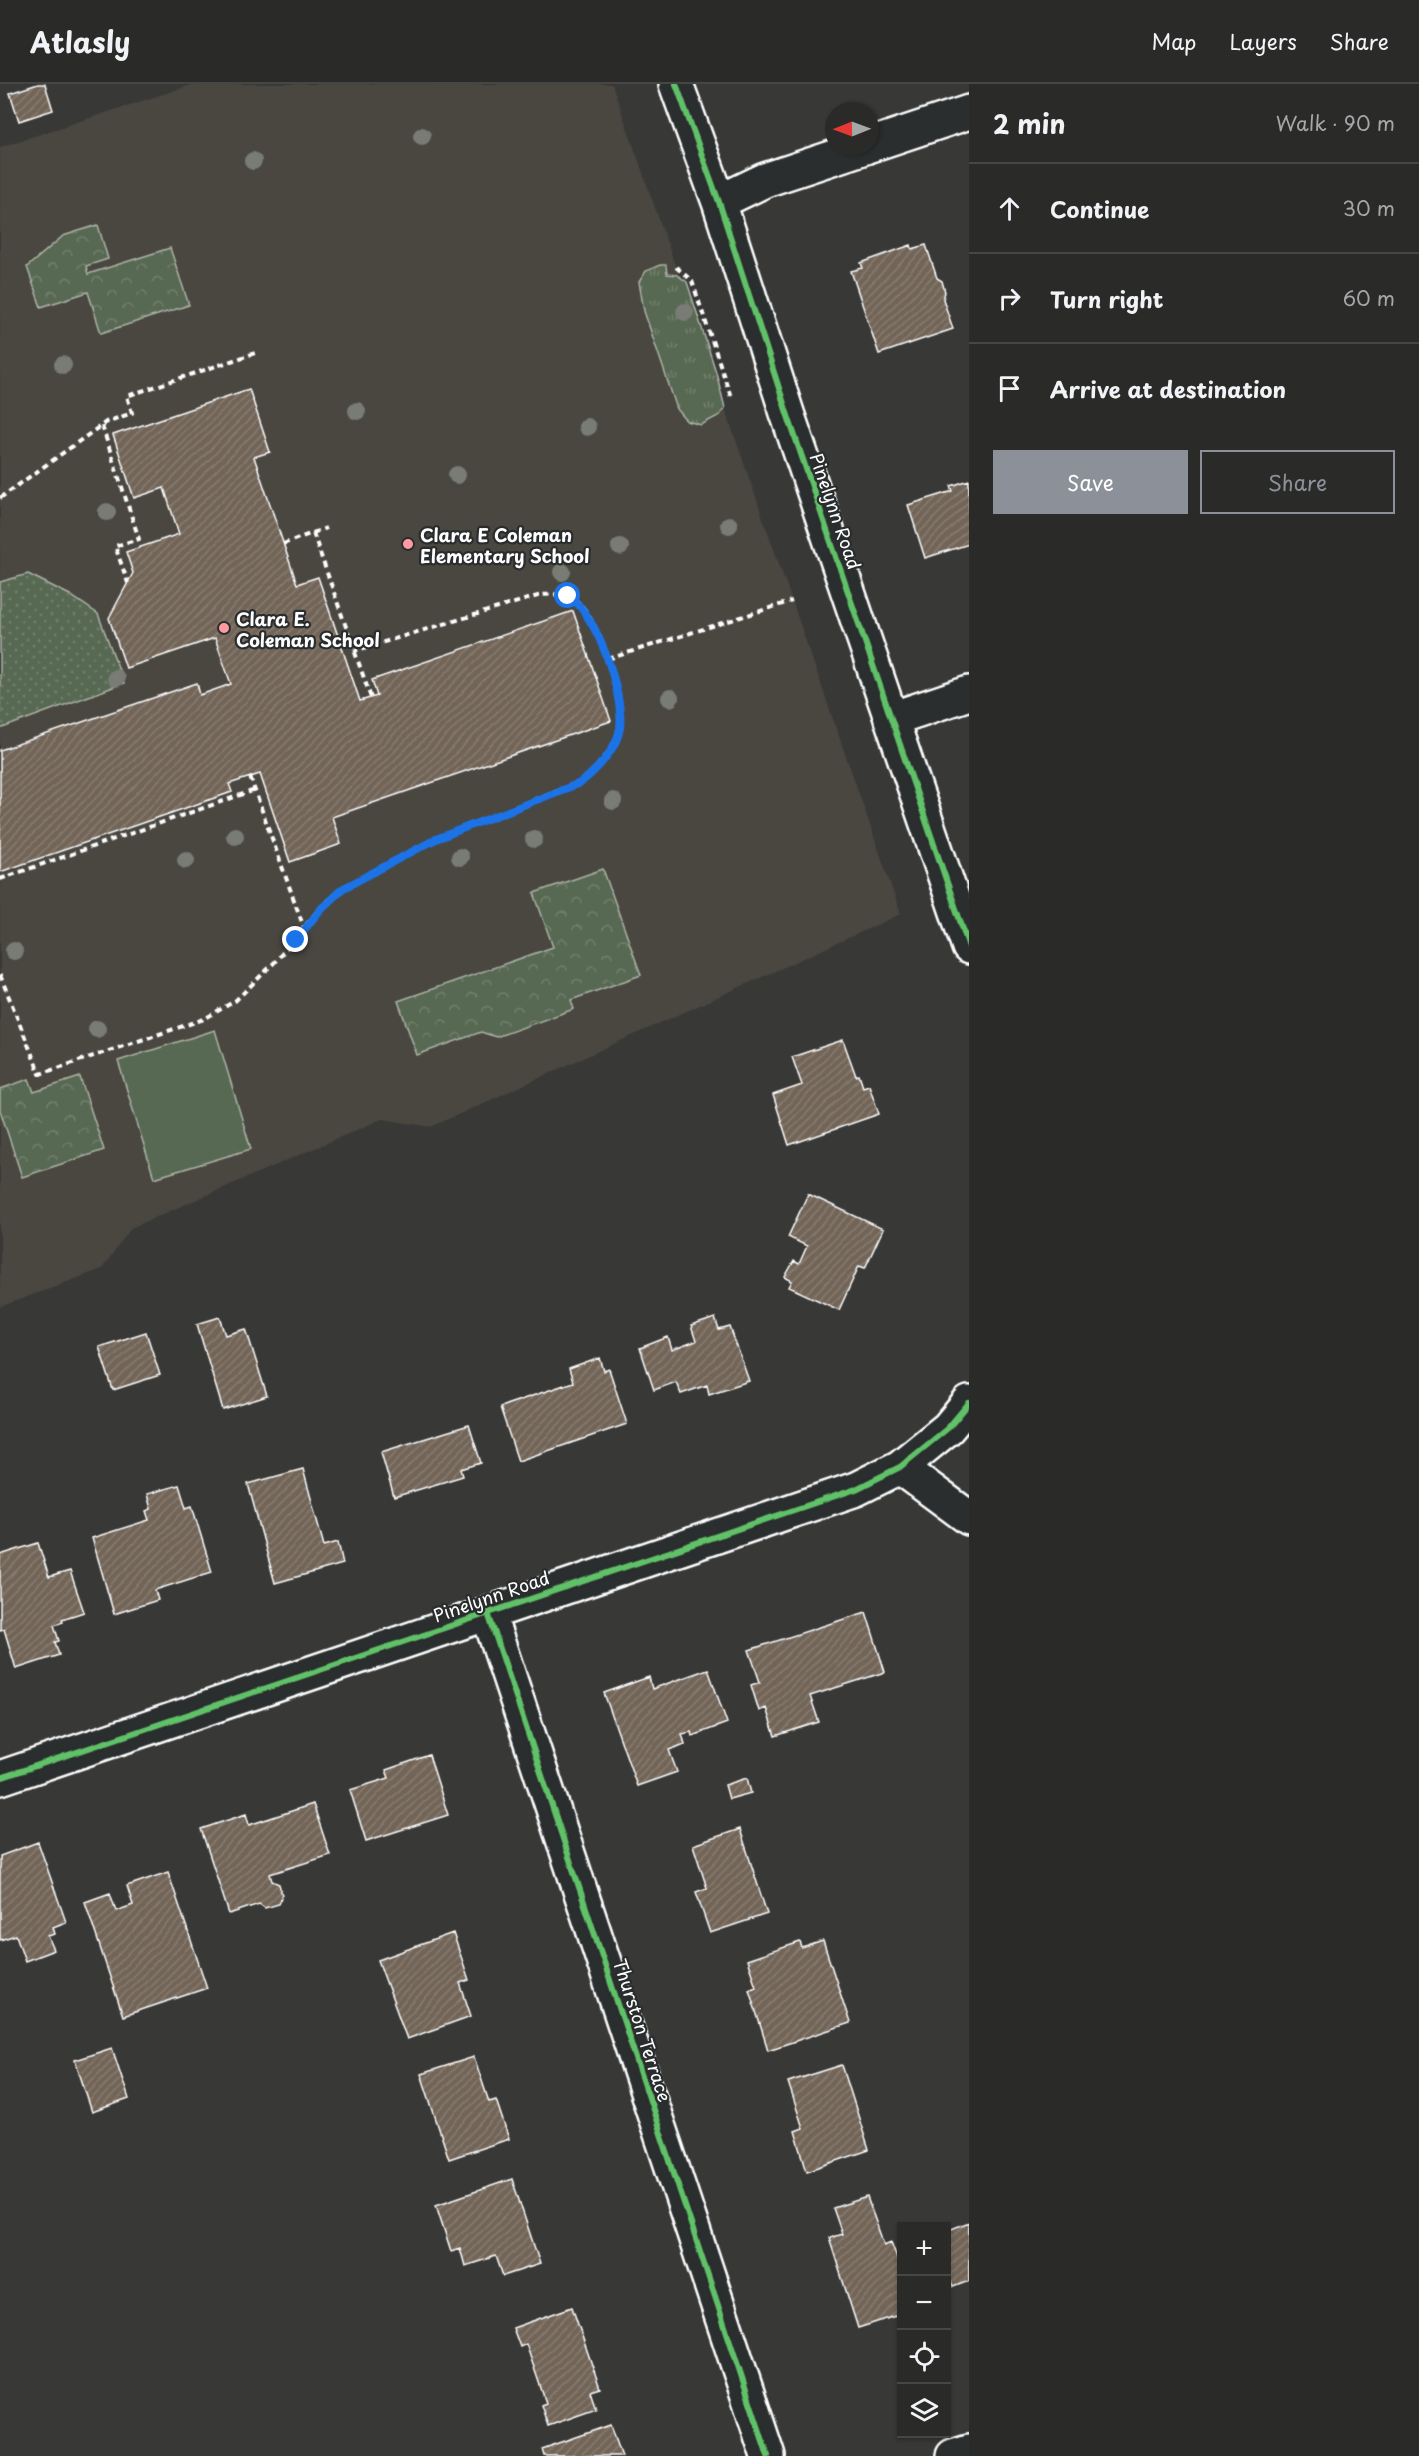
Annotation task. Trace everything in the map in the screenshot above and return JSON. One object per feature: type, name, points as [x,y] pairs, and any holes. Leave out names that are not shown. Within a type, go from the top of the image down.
[{"type":"street","name":"Pinelynn Road","points":[[676,84],[719,202],[787,413],[969,947]]},
{"type":"street","points":[[879,142],[969,112]]},
{"type":"street","points":[[719,202],[765,180],[838,156]]},
{"type":"street","points":[[891,719],[969,693]]},
{"type":"street","name":"Pinelynn Road","points":[[0,1778],[856,1489],[900,1467],[948,1428],[969,1404]]},
{"type":"street","points":[[900,1467],[969,1518]]},
{"type":"street","name":"Thurston Terrace","points":[[488,1613],[768,2456]]},
{"type":"street","points":[[953,2456],[969,2451]]},
{"type":"path","points":[[676,267],[692,281],[732,400]]},
{"type":"path","points":[[0,498],[102,426],[132,413],[127,396],[258,352]]},
{"type":"path","points":[[102,426],[139,539],[115,546],[128,583]]},
{"type":"path","points":[[283,544],[326,528]]},
{"type":"path","points":[[313,533],[371,698]]},
{"type":"path","points":[[0,975],[40,1074],[204,1020],[235,1001],[273,964],[321,909],[342,889],[436,839],[580,783],[593,773],[608,753],[620,730],[618,697],[608,659],[587,614],[578,602],[568,596],[554,593],[541,595],[354,651]]},
{"type":"path","points":[[608,659],[792,602]]},
{"type":"path","points":[[250,777],[304,929]]},
{"type":"path","points":[[0,879],[255,790]]},
{"type":"shaded area","points":[[194,84],[612,84],[901,914],[431,1127],[382,1119],[131,1228],[102,1269],[0,1307],[0,147]]},
{"type":"green space","points":[[98,225],[108,259],[86,266],[88,274],[170,248],[189,305],[101,333],[88,292],[41,307],[27,267],[63,236]]},
{"type":"green space","points":[[666,265],[667,274],[677,275],[687,282],[716,372],[725,408],[720,415],[701,425],[687,421],[677,409],[644,311],[639,282],[646,271]]},
{"type":"green space","points":[[28,574],[70,595],[98,614],[124,683],[0,729],[0,582]]},
{"type":"green space","points":[[603,869],[641,975],[571,1000],[574,1009],[496,1037],[481,1032],[417,1055],[398,1001],[553,947],[534,893]]},
{"type":"green space","points":[[215,1030],[251,1149],[154,1178],[118,1061]]},
{"type":"green space","points":[[80,1077],[104,1150],[22,1177],[0,1110],[0,1089],[29,1079],[34,1092]]},
{"type":"building","points":[[45,84],[53,110],[19,121],[10,93]]},
{"type":"building","points":[[911,245],[912,249],[926,245],[937,278],[942,281],[945,292],[943,299],[953,329],[879,354],[851,271],[863,268],[861,263]]},
{"type":"building","name":"Clara E. Coleman School","points":[[249,389],[270,452],[254,457],[297,584],[318,577],[360,701],[377,696],[372,680],[573,611],[611,721],[332,817],[341,844],[290,862],[260,774],[229,784],[232,792],[0,872],[0,750],[197,683],[200,695],[231,684],[215,638],[126,668],[109,618],[133,573],[126,552],[179,534],[164,488],[134,498],[113,435]]},
{"type":"building","points":[[969,480],[969,544],[925,558],[908,505],[953,491],[951,486]]},
{"type":"building","points":[[843,1040],[856,1076],[859,1075],[863,1087],[869,1085],[879,1114],[789,1145],[773,1095],[802,1085],[792,1057]]},
{"type":"building","points":[[808,1194],[883,1229],[865,1268],[859,1266],[839,1310],[789,1287],[792,1281],[785,1277],[794,1261],[799,1264],[807,1246],[788,1237]]},
{"type":"building","points":[[220,1317],[226,1335],[246,1329],[267,1396],[223,1410],[197,1324]]},
{"type":"building","points":[[715,1318],[719,1330],[730,1327],[749,1381],[709,1394],[707,1385],[681,1394],[676,1382],[654,1390],[640,1348],[668,1337],[672,1350],[696,1341],[691,1326]]},
{"type":"building","points":[[146,1332],[160,1375],[113,1390],[99,1347]]},
{"type":"building","points":[[600,1358],[604,1371],[609,1369],[627,1424],[518,1461],[500,1407],[573,1382],[569,1369]]},
{"type":"building","points":[[469,1425],[481,1463],[461,1469],[463,1476],[394,1497],[381,1452]]},
{"type":"building","points":[[303,1469],[324,1546],[338,1542],[343,1564],[275,1583],[248,1484]]},
{"type":"building","points":[[179,1485],[186,1508],[192,1506],[212,1572],[155,1590],[158,1600],[114,1614],[92,1538],[149,1520],[146,1511],[151,1509],[147,1494]]},
{"type":"building","points":[[38,1543],[49,1577],[70,1571],[84,1612],[62,1619],[63,1622],[54,1625],[59,1641],[55,1642],[59,1655],[16,1669],[4,1629],[0,1630],[0,1555]]},
{"type":"building","points":[[866,1612],[885,1672],[810,1696],[819,1722],[775,1736],[766,1708],[759,1711],[751,1685],[760,1682],[749,1650]]},
{"type":"building","points":[[708,1669],[727,1723],[692,1736],[691,1732],[682,1734],[685,1744],[669,1750],[677,1772],[637,1786],[604,1693],[649,1677],[652,1689]]},
{"type":"building","points":[[429,1755],[448,1815],[366,1841],[350,1790],[389,1778],[386,1770]]},
{"type":"building","points":[[747,1778],[751,1793],[729,1799],[725,1785]]},
{"type":"building","points":[[313,1804],[330,1855],[270,1874],[272,1881],[279,1884],[282,1895],[279,1904],[265,1908],[259,1904],[229,1914],[201,1829],[246,1814],[249,1825]]},
{"type":"building","points":[[740,1829],[767,1914],[710,1933],[696,1892],[707,1888],[693,1845]]},
{"type":"building","points":[[38,1842],[66,1922],[53,1927],[55,1934],[48,1936],[54,1950],[25,1961],[16,1935],[0,1940],[0,1856]]},
{"type":"building","points":[[168,1872],[207,1988],[123,2016],[85,1902],[110,1893],[116,1911],[133,1905],[127,1886]]},
{"type":"building","points":[[453,1933],[469,1980],[460,1983],[471,2016],[407,2039],[378,1960]]},
{"type":"building","points":[[823,1941],[850,2023],[768,2050],[749,1989],[756,1986],[747,1960],[800,1942],[802,1948]]},
{"type":"building","points":[[112,2048],[129,2099],[92,2112],[75,2060]]},
{"type":"building","points":[[474,2057],[489,2102],[496,2100],[509,2139],[449,2159],[421,2074]]},
{"type":"building","points":[[842,2065],[869,2150],[807,2171],[795,2131],[803,2128],[788,2082]]},
{"type":"building","points":[[512,2179],[540,2264],[503,2276],[496,2256],[465,2266],[460,2248],[451,2251],[436,2205]]},
{"type":"building","points":[[867,2197],[884,2245],[891,2242],[897,2258],[897,2316],[858,2328],[829,2238],[842,2234],[833,2208]]},
{"type":"building","points":[[969,2222],[969,2281],[953,2287],[951,2282],[951,2229]]},
{"type":"building","points":[[572,2307],[600,2388],[590,2391],[596,2409],[548,2426],[541,2405],[546,2403],[526,2344],[520,2347],[513,2328]]},
{"type":"building","points":[[611,2425],[622,2456],[544,2456],[542,2449]]},
{"type":"cycle path","points":[[676,84],[719,202],[787,413],[969,947]]},
{"type":"cycle path","points":[[0,1778],[856,1489],[900,1467],[948,1428],[969,1403]]},
{"type":"cycle path","points":[[488,1613],[768,2456]]},
{"type":"place","name":"Clara E Coleman Elementary School","points":[[408,544]]},
{"type":"place","name":"Clara E. Coleman School","points":[[224,628]]},
{"type":"route","points":[[296,940],[321,909],[342,889],[436,839],[580,783],[593,773],[608,753],[620,730],[618,697],[608,659],[587,614],[578,602],[568,596]]}]
